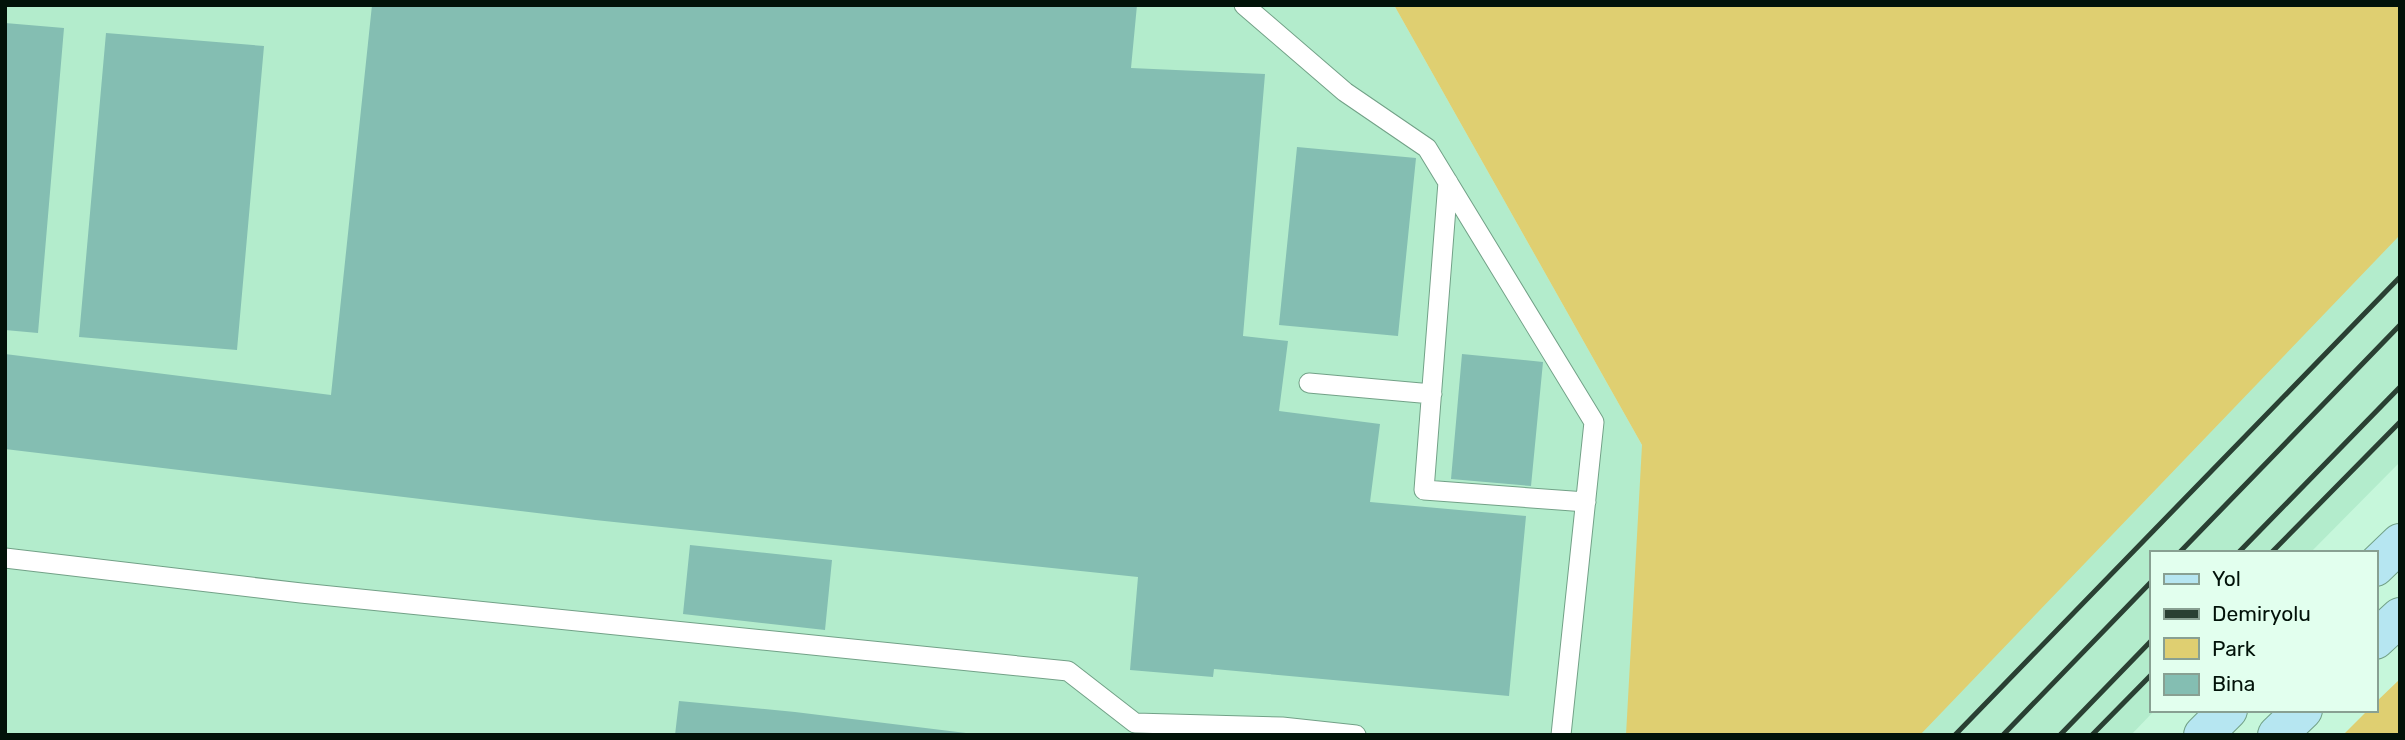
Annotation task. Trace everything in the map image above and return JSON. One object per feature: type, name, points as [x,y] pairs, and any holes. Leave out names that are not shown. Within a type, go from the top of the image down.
[{"type":"main road","points":[[2377,565],[2400,543]]},
{"type":"main road","points":[[2377,638],[2400,617]]},
{"type":"main road","points":[[2203,735],[2226,712]]},
{"type":"main road","points":[[2277,735],[2301,712]]},
{"type":"lane","points":[[1244,5],[1345,92],[1427,148],[1594,422],[1561,735]]},
{"type":"lane","points":[[1448,182],[1424,490],[1586,502]]},
{"type":"lane","points":[[1309,383],[1432,394]]},
{"type":"lane","points":[[5,558],[328,596],[1068,671],[1135,723],[1282,727],[1356,735]]},
{"type":"shaded area","points":[[5,5],[1394,5],[1642,445],[2400,5],[2400,462],[2312,551],[2150,551],[2150,712],[2153,712],[2131,735],[5,735]]},
{"type":"green space","points":[[1394,5],[2400,5],[2400,235],[1920,735],[1626,735],[1642,445]]},
{"type":"green space","points":[[2400,679],[2400,735],[2343,735],[2366,712],[2377,712],[2377,701]]},
{"type":"building","points":[[372,5],[1137,5],[1131,68],[1265,74],[1243,336],[1288,341],[1279,411],[1380,424],[1370,502],[1526,516],[1509,696],[1214,669],[1213,677],[1130,670],[1138,577],[595,520],[5,449],[5,354],[331,395]]},
{"type":"building","points":[[5,23],[64,28],[38,333],[5,330]]},
{"type":"building","points":[[106,33],[264,46],[237,350],[79,337]]},
{"type":"building","points":[[1297,147],[1416,158],[1398,336],[1279,325]]},
{"type":"building","points":[[1462,354],[1543,362],[1531,486],[1451,479]]},
{"type":"building","points":[[690,545],[832,560],[825,630],[683,614]]},
{"type":"building","points":[[679,701],[795,712],[966,735],[675,735]]},
{"type":"railway","points":[[1955,735],[2400,277]]},
{"type":"railway","points":[[2181,551],[2400,325]]},
{"type":"railway","points":[[2240,551],[2400,387]]},
{"type":"railway","points":[[2273,551],[2400,422]]},
{"type":"railway","points":[[2003,735],[2150,583]]},
{"type":"railway","points":[[2060,735],[2150,642]]},
{"type":"railway","points":[[2092,735],[2150,676]]}]
